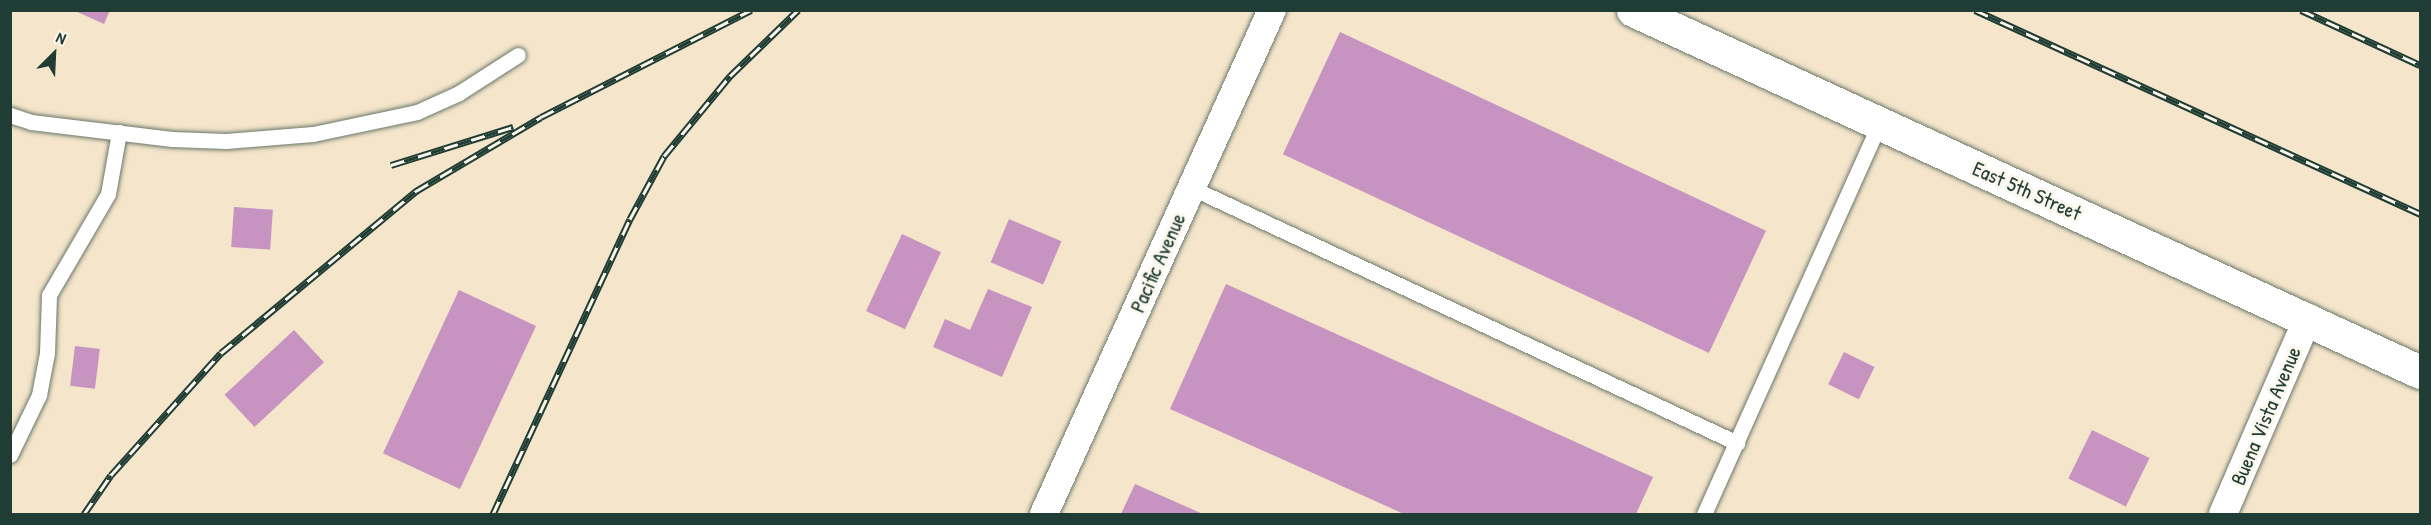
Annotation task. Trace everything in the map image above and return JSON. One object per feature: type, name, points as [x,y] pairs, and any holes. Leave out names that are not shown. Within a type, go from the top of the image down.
[{"type":"main road","name":"East 5th Street","points":[[1633,10],[2308,318],[2421,372]]},
{"type":"street","name":"Pacific Avenue","points":[[1044,514],[1272,10]]},
{"type":"street","name":"Buena Vista Avenue","points":[[2223,514],[2308,318]]},
{"type":"lane","points":[[10,116],[119,132],[226,141],[344,129],[417,112],[468,87],[518,55]]},
{"type":"lane","points":[[1704,514],[1879,124]]},
{"type":"lane","points":[[10,455],[39,395],[47,353],[46,311],[50,295],[108,194],[119,132]]},
{"type":"lane","points":[[1192,188],[1737,443]]},
{"type":"building","points":[[73,10],[110,10],[104,24]]},
{"type":"building","points":[[1340,32],[1766,231],[1709,353],[1283,154]]},
{"type":"building","points":[[234,207],[273,210],[270,250],[231,247]]},
{"type":"building","points":[[1009,219],[1061,241],[1043,285],[991,262]]},
{"type":"building","points":[[902,234],[941,252],[905,329],[866,311]]},
{"type":"building","points":[[1226,284],[1653,477],[1636,514],[1404,514],[1170,409]]},
{"type":"building","points":[[988,289],[1032,307],[1002,377],[933,347],[945,319],[970,330]]},
{"type":"building","points":[[459,290],[536,326],[460,489],[383,453]]},
{"type":"building","points":[[294,330],[324,362],[255,427],[225,395]]},
{"type":"building","points":[[75,346],[100,349],[95,389],[70,386]]},
{"type":"building","points":[[1844,352],[1875,367],[1859,399],[1828,384]]},
{"type":"building","points":[[2092,430],[2150,458],[2126,507],[2068,479]]},
{"type":"building","points":[[1135,484],[1203,514],[1121,514]]},
{"type":"railway","points":[[84,514],[111,475],[221,353],[416,191],[541,117],[751,10]]},
{"type":"railway","points":[[493,514],[630,219],[664,156],[730,76],[798,10]]},
{"type":"railway","points":[[1975,10],[2420,214]]},
{"type":"railway","points":[[2301,10],[2420,65]]},
{"type":"railway","points":[[391,165],[513,127]]}]
